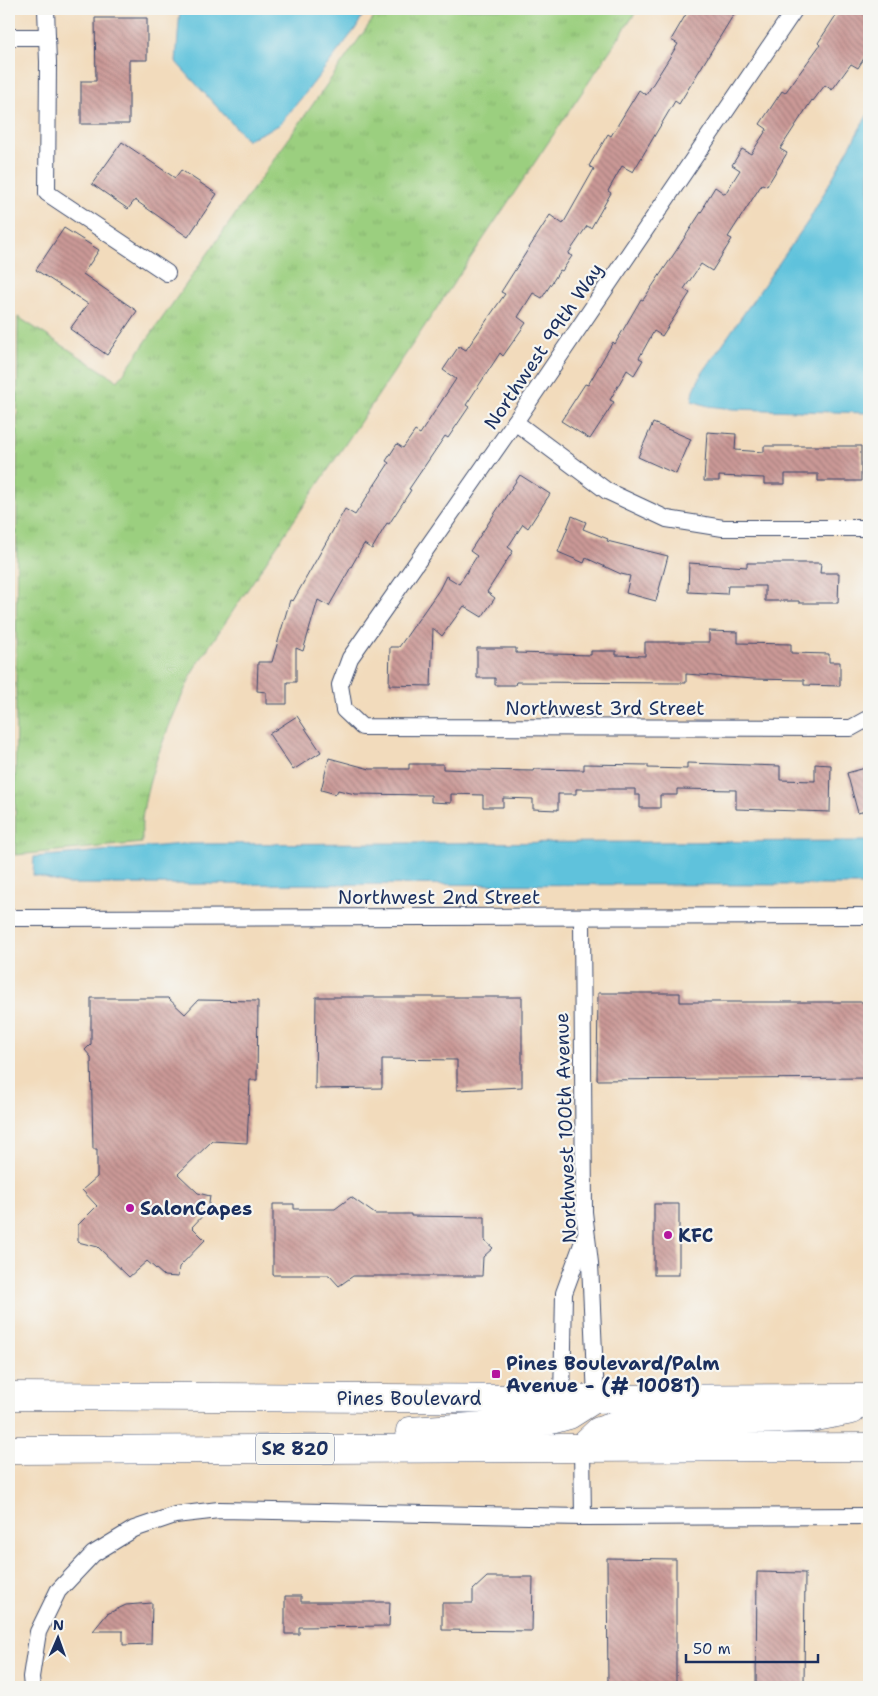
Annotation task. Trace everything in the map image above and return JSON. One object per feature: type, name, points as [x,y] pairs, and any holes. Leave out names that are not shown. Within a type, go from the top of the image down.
[{"type":"highway","name":"Pines Boulevard","points":[[9,1396],[562,1399],[869,1398]]},
{"type":"highway","points":[[305,1449],[355,1437],[551,1420],[580,1410],[596,1398]]},
{"type":"highway","points":[[582,1448],[599,1431],[620,1424],[811,1418],[853,1410],[869,1402]]},
{"type":"highway","points":[[800,1447],[869,1435]]},
{"type":"highway","name":"SR 820","points":[[9,1450],[869,1447]]},
{"type":"street","points":[[46,9],[48,62],[47,192],[167,273]]},
{"type":"street","name":"Northwest 99th Way","points":[[344,710],[340,685],[350,658],[515,422],[795,9]]},
{"type":"street","points":[[9,37],[46,37]]},
{"type":"street","points":[[515,422],[607,491],[667,519],[723,528],[869,528]]},
{"type":"street","name":"Northwest 3rd Street","points":[[344,710],[362,727],[851,728],[869,718]]},
{"type":"street","name":"Northwest 2nd Street","points":[[9,918],[869,916]]},
{"type":"street","name":"Northwest 100th Avenue","points":[[582,917],[584,1212],[590,1263],[596,1398]]},
{"type":"street","points":[[562,1399],[564,1293],[586,1234]]},
{"type":"street","points":[[582,1448],[584,1517]]},
{"type":"street","points":[[32,1687],[38,1632],[58,1591],[93,1554],[134,1529],[175,1515],[219,1510],[584,1517],[869,1516]]},
{"type":"green space","points":[[380,9],[638,9],[194,669],[157,757],[142,816],[142,843],[15,855],[18,317],[118,381]]},
{"type":"water","points":[[180,9],[366,9],[356,28],[279,125],[247,140],[176,62]]},
{"type":"water","points":[[869,112],[869,413],[733,409],[708,406],[692,401],[694,390],[701,375],[809,220]]},
{"type":"water","points":[[869,841],[869,885],[66,884],[33,875],[34,857],[183,844]]},
{"type":"building","points":[[689,9],[737,9],[679,104],[675,101],[633,172],[622,166],[608,191],[611,193],[591,228],[587,226],[568,254],[572,256],[562,271],[560,270],[542,298],[533,293],[518,317],[526,323],[503,356],[500,353],[466,405],[469,407],[448,438],[445,436],[409,489],[411,490],[389,524],[387,523],[372,549],[364,544],[329,606],[318,600],[303,651],[296,648],[296,682],[287,682],[287,704],[266,704],[266,692],[257,691],[258,662],[272,662],[290,600],[293,601],[345,509],[355,515],[389,463],[386,461],[397,444],[403,448],[415,431],[420,434],[456,379],[443,370],[459,346],[466,350],[505,294],[501,292],[550,215],[563,224],[594,169],[589,166],[608,134],[611,136],[639,90],[646,95],[678,44],[671,40]]},
{"type":"building","points":[[840,9],[869,9],[869,50],[858,68],[851,64],[832,90],[825,85],[812,100],[780,149],[787,153],[767,186],[762,184],[728,237],[732,239],[712,271],[701,264],[684,289],[690,293],[662,336],[654,331],[639,358],[643,360],[634,375],[627,370],[610,400],[614,402],[590,439],[561,421],[585,384],[588,385],[613,342],[615,344],[641,299],[643,300],[676,251],[715,187],[725,194],[740,170],[732,165],[742,149],[751,154],[767,129],[760,124],[782,91],[785,93],[820,45],[818,43]]},
{"type":"building","points":[[95,18],[147,18],[147,60],[129,60],[129,124],[81,124],[81,81],[96,81]]},
{"type":"building","points":[[122,142],[175,178],[181,170],[217,194],[188,237],[135,200],[128,209],[92,184]]},
{"type":"building","points":[[64,228],[99,250],[83,274],[137,311],[107,355],[70,329],[88,304],[36,270]]},
{"type":"building","points":[[653,423],[691,439],[676,474],[638,457]]},
{"type":"building","points":[[707,432],[736,434],[735,450],[764,452],[764,446],[861,446],[861,481],[818,481],[818,474],[785,474],[785,484],[764,484],[764,478],[719,476],[719,481],[704,481]]},
{"type":"building","points":[[520,475],[550,494],[528,528],[523,524],[508,547],[513,551],[487,592],[495,598],[482,617],[464,606],[442,636],[433,628],[431,686],[389,685],[390,647],[399,647],[439,590],[446,576],[459,584],[477,556],[470,551]]},
{"type":"building","points":[[572,516],[586,522],[583,529],[608,539],[607,541],[668,556],[656,601],[626,593],[630,576],[621,574],[586,558],[584,563],[558,552]]},
{"type":"building","points":[[689,563],[747,567],[747,563],[821,563],[820,573],[839,573],[838,603],[765,601],[765,586],[728,586],[727,594],[688,592]]},
{"type":"building","points":[[709,631],[738,632],[738,643],[791,644],[791,653],[829,654],[829,662],[840,662],[840,686],[804,685],[804,680],[754,679],[686,674],[686,683],[516,682],[515,685],[495,685],[495,678],[477,678],[477,648],[516,648],[516,653],[591,655],[591,651],[616,651],[616,655],[645,656],[645,642],[709,642]]},
{"type":"building","points":[[297,716],[321,752],[293,770],[269,734]]},
{"type":"building","points":[[329,758],[370,769],[409,769],[409,764],[443,764],[443,769],[533,771],[534,769],[584,770],[584,764],[648,765],[648,768],[687,769],[687,763],[780,766],[780,780],[815,781],[815,764],[831,765],[830,812],[736,809],[736,790],[677,789],[677,795],[660,795],[660,808],[640,808],[640,795],[635,795],[635,789],[576,789],[576,794],[558,794],[558,810],[533,809],[533,799],[503,798],[503,807],[483,807],[483,795],[451,794],[451,803],[431,802],[431,795],[355,794],[338,790],[336,794],[321,790]]},
{"type":"building","points":[[869,767],[869,810],[858,813],[847,773]]},
{"type":"building","points":[[598,993],[680,993],[680,1002],[869,1002],[869,1078],[597,1080]]},
{"type":"building","points":[[316,997],[522,997],[522,1087],[457,1090],[457,1060],[382,1059],[382,1088],[315,1089]]},
{"type":"building","points":[[91,998],[168,998],[185,1014],[198,1000],[258,1001],[257,1080],[250,1080],[247,1143],[212,1141],[178,1174],[198,1193],[210,1196],[208,1210],[192,1227],[205,1240],[179,1267],[178,1277],[164,1276],[147,1261],[129,1277],[98,1247],[78,1242],[78,1225],[97,1206],[82,1190],[97,1177],[97,1149],[93,1149],[91,1057],[85,1050],[91,1044]]},
{"type":"building","points":[[351,1197],[375,1214],[485,1217],[485,1241],[493,1248],[483,1257],[482,1276],[353,1276],[339,1286],[329,1275],[273,1275],[273,1204],[294,1204],[294,1209],[335,1209]]},
{"type":"building","points":[[654,1204],[679,1204],[679,1275],[654,1275]]},
{"type":"building","points":[[607,1558],[676,1559],[676,1687],[608,1687]]},
{"type":"building","points":[[757,1572],[805,1573],[804,1687],[756,1687]]},
{"type":"building","points":[[487,1577],[533,1577],[532,1631],[442,1630],[442,1603],[473,1603],[473,1590]]},
{"type":"building","points":[[285,1596],[301,1596],[301,1602],[390,1602],[389,1626],[299,1627],[299,1634],[285,1634]]},
{"type":"building","points":[[152,1603],[151,1644],[123,1645],[123,1631],[93,1631],[107,1614],[126,1605]]},
{"type":"place","name":"SalonCapes","points":[[130,1208]]},
{"type":"place","name":"KFC","points":[[668,1235]]},
{"type":"place","name":"Pines Boulevard/Palm Avenue - (# 10081)","points":[[496,1374]]}]
